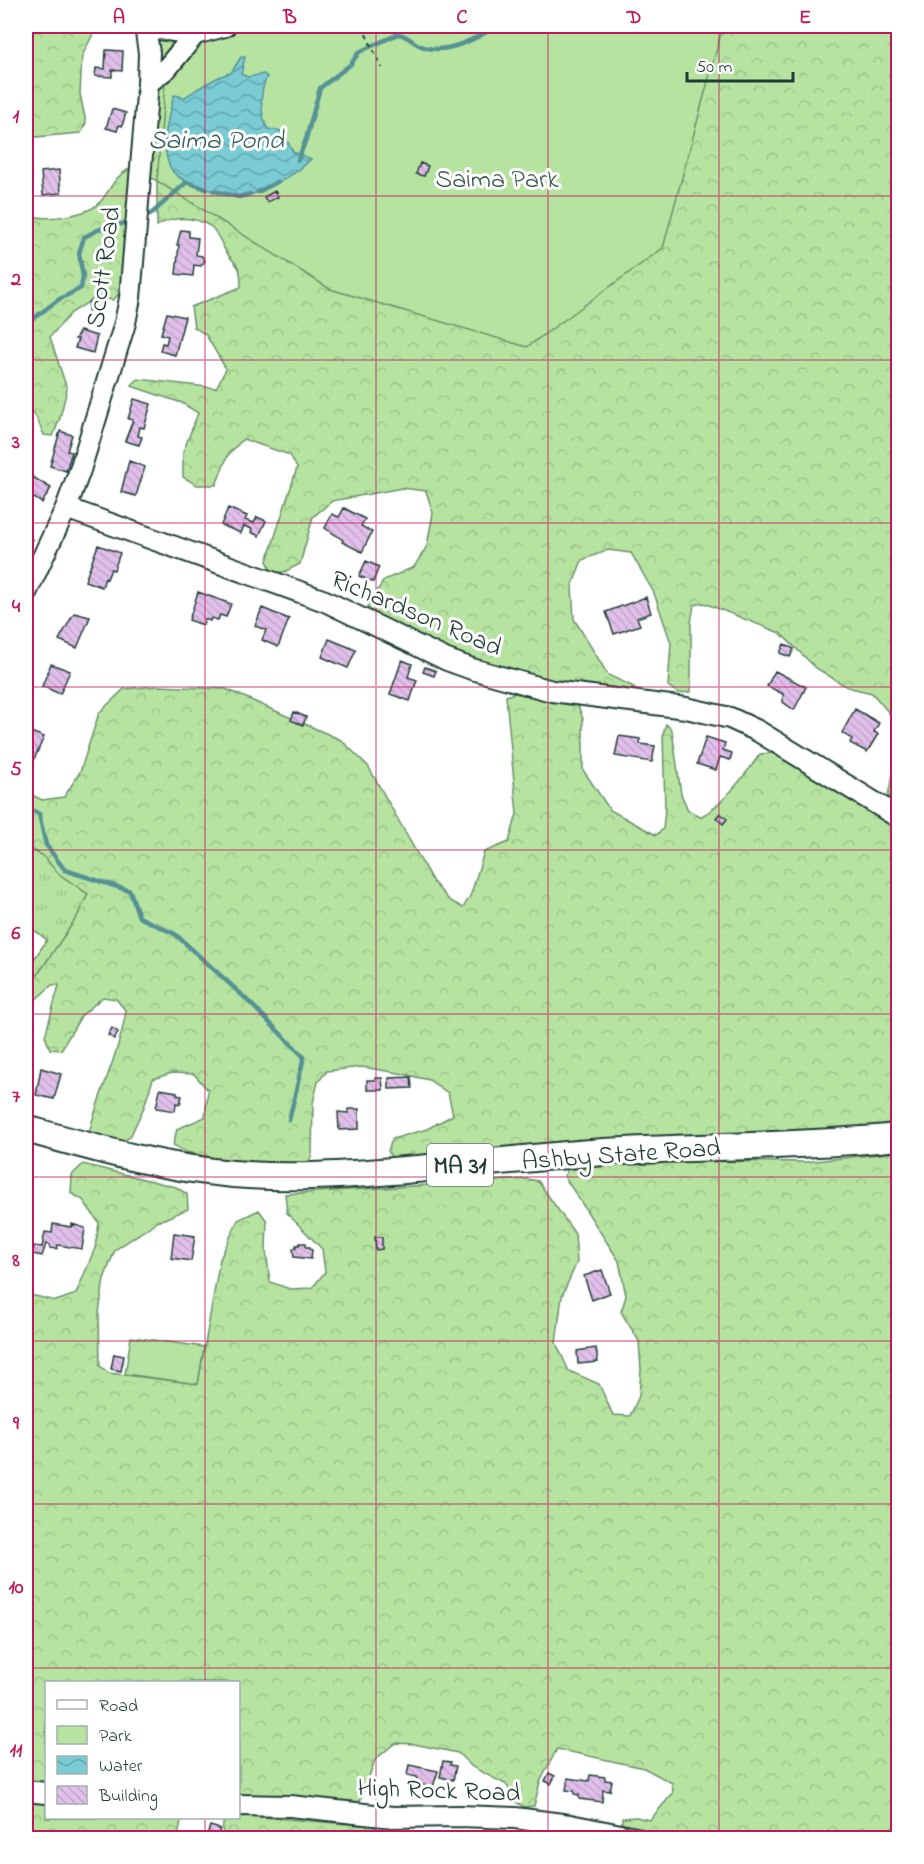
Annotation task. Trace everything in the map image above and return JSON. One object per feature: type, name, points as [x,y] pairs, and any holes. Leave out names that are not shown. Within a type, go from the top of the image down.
[{"type":"main road","name":"Ashby State Road","points":[[26,1129],[129,1156],[190,1169],[298,1177],[363,1174],[622,1151],[844,1142],[898,1137]]},
{"type":"street","points":[[146,26],[194,30],[225,26]]},
{"type":"street","name":"Scott Road","points":[[66,508],[125,323],[130,298],[148,83],[149,53],[146,26]]},
{"type":"street","points":[[148,83],[162,73],[194,30]]},
{"type":"street","points":[[26,593],[66,508]]},
{"type":"street","name":"Richardson Road","points":[[66,508],[325,602],[439,656],[472,669],[552,691],[686,708],[730,718],[759,731],[898,817]]},
{"type":"street","points":[[26,1791],[45,1793]]},
{"type":"street","name":"High Rock Road","points":[[240,1805],[305,1807],[393,1817],[515,1818],[570,1824],[636,1839]]},
{"type":"path","points":[[362,26],[382,68]]},
{"type":"green space","points":[[26,26],[97,26],[82,56],[80,94],[86,123],[81,133],[36,137],[26,148]]},
{"type":"green space","name":"Saima Park","points":[[154,26],[723,26],[663,248],[527,347],[330,289],[157,181],[165,83]]},
{"type":"green space","points":[[265,26],[898,26],[898,809],[888,795],[896,760],[896,721],[872,693],[847,687],[816,668],[780,633],[704,603],[694,605],[691,623],[691,692],[678,693],[668,686],[671,643],[654,593],[631,553],[608,550],[582,560],[572,587],[574,619],[608,675],[634,687],[635,694],[557,683],[484,668],[369,615],[368,605],[384,580],[414,567],[427,546],[433,513],[426,491],[402,488],[332,501],[313,517],[300,564],[284,572],[272,572],[267,561],[297,468],[290,455],[243,439],[228,455],[216,485],[197,485],[183,477],[183,452],[198,413],[182,403],[131,386],[138,379],[216,388],[226,369],[206,335],[194,327],[191,307],[241,287],[241,279],[237,266],[210,226],[197,220],[183,218],[169,220],[157,226],[157,181],[161,171]]},
{"type":"green space","points":[[182,57],[161,171],[157,181],[148,176],[153,102],[158,85]]},
{"type":"green space","points":[[129,169],[133,176],[120,293],[113,300],[96,297],[71,313],[50,337],[67,389],[53,436],[44,435],[26,401],[26,214],[54,217],[87,210],[101,201],[116,180]]},
{"type":"green space","points":[[159,686],[226,689],[341,740],[368,766],[433,882],[449,900],[463,908],[471,894],[484,852],[509,842],[517,814],[506,696],[514,693],[577,703],[583,719],[583,770],[610,810],[656,835],[663,829],[665,809],[663,734],[666,724],[672,730],[681,794],[688,810],[700,817],[725,797],[760,754],[773,753],[898,828],[898,1121],[845,1132],[392,1158],[388,1151],[392,1139],[427,1129],[453,1115],[448,1093],[429,1080],[362,1067],[327,1071],[318,1082],[313,1103],[312,1154],[306,1163],[247,1165],[186,1152],[173,1145],[177,1129],[205,1117],[208,1090],[194,1074],[172,1073],[153,1079],[144,1107],[130,1137],[114,1148],[88,1137],[119,1043],[126,1011],[116,999],[103,997],[81,1016],[61,1050],[50,1049],[45,1036],[59,985],[52,985],[33,1002],[26,1001],[26,988],[28,989],[77,917],[88,894],[59,874],[43,856],[26,846],[26,792],[42,800],[64,797],[80,772],[99,713],[124,689]]},
{"type":"green space","points":[[26,846],[43,856],[59,874],[88,894],[77,917],[28,989],[26,988],[26,971],[47,940],[26,924]]},
{"type":"green space","points":[[898,1152],[898,1838],[667,1838],[622,1827],[622,1818],[636,1817],[650,1820],[673,1793],[672,1783],[644,1768],[557,1749],[540,1782],[534,1806],[524,1807],[513,1800],[507,1785],[472,1767],[458,1753],[414,1744],[395,1743],[375,1760],[358,1807],[240,1798],[240,1681],[45,1681],[45,1786],[26,1785],[26,1641],[32,1623],[26,1608],[26,1294],[56,1301],[76,1294],[95,1248],[99,1223],[83,1200],[71,1193],[72,1175],[83,1164],[176,1187],[187,1194],[188,1209],[157,1222],[115,1250],[104,1279],[99,1313],[100,1366],[109,1373],[198,1384],[220,1259],[238,1220],[259,1210],[267,1221],[266,1250],[270,1282],[290,1289],[312,1288],[325,1272],[322,1249],[287,1213],[285,1194],[527,1179],[538,1181],[575,1234],[577,1262],[562,1296],[556,1343],[569,1371],[599,1384],[613,1415],[630,1416],[639,1396],[641,1370],[639,1341],[621,1312],[626,1296],[619,1261],[564,1176],[568,1169],[674,1161],[805,1162]]},
{"type":"green space","points":[[131,1337],[204,1347],[198,1384],[125,1374]]},
{"type":"green space","points":[[26,1802],[45,1803],[45,1819],[181,1820],[178,1838],[26,1838]]},
{"type":"green space","points":[[240,1815],[373,1826],[385,1838],[222,1838],[223,1823],[229,1819],[240,1819]]},
{"type":"water","name":"Saima Pond","points":[[241,57],[245,57],[241,74],[248,77],[264,74],[267,77],[264,83],[262,103],[263,117],[268,129],[282,131],[293,152],[311,159],[277,184],[246,196],[224,194],[179,177],[168,163],[165,144],[167,123],[174,95],[185,97],[214,79],[231,73]]},
{"type":"building","points":[[106,50],[123,51],[122,71],[112,70],[112,77],[95,76],[96,68],[105,69]]},
{"type":"building","points":[[112,109],[126,113],[122,126],[119,125],[117,131],[106,128]]},
{"type":"building","points":[[420,163],[428,166],[424,176],[416,174]]},
{"type":"building","points":[[59,170],[61,193],[43,195],[41,172]]},
{"type":"building","points":[[275,191],[278,197],[267,202],[264,197]]},
{"type":"building","points":[[181,230],[189,231],[189,237],[198,238],[196,255],[202,256],[205,261],[201,266],[194,265],[193,276],[176,274],[179,245],[177,245]]},
{"type":"building","points":[[89,302],[102,304],[100,313],[88,311]]},
{"type":"building","points":[[167,313],[185,317],[175,355],[160,351],[162,343],[166,344],[168,336],[161,334]]},
{"type":"building","points":[[80,331],[97,336],[93,353],[75,348],[78,339],[75,339]]},
{"type":"building","points":[[134,399],[151,404],[144,428],[140,427],[138,436],[142,437],[139,445],[125,441],[133,420],[128,419]]},
{"type":"building","points":[[60,431],[72,435],[67,451],[72,452],[66,471],[50,466]]},
{"type":"building","points":[[129,461],[145,467],[136,496],[121,492]]},
{"type":"building","points":[[26,473],[51,488],[42,503],[26,493]]},
{"type":"building","points":[[228,508],[247,516],[245,520],[254,523],[257,517],[266,521],[259,536],[251,532],[252,529],[244,526],[241,533],[221,525]]},
{"type":"building","points":[[344,508],[365,519],[361,526],[372,532],[362,552],[342,542],[343,540],[325,528],[332,514],[339,517]]},
{"type":"building","points":[[26,536],[32,539],[26,552]]},
{"type":"building","points":[[98,545],[120,553],[114,570],[111,569],[102,587],[85,581]]},
{"type":"building","points":[[366,561],[379,567],[373,582],[359,576]]},
{"type":"building","points":[[198,592],[231,604],[226,617],[220,615],[218,620],[205,619],[203,625],[189,620]]},
{"type":"building","points":[[646,597],[651,613],[637,618],[640,625],[614,634],[606,612]]},
{"type":"building","points":[[262,608],[289,619],[278,647],[262,640],[266,630],[255,626]]},
{"type":"building","points":[[74,613],[90,617],[77,648],[59,640]]},
{"type":"building","points":[[329,639],[356,650],[348,668],[322,657]]},
{"type":"building","points":[[784,644],[794,649],[790,657],[780,653]]},
{"type":"building","points":[[402,660],[412,664],[408,677],[417,680],[410,701],[390,694]]},
{"type":"building","points":[[51,664],[70,671],[60,694],[42,686]]},
{"type":"building","points":[[425,667],[436,671],[434,676],[423,672]]},
{"type":"building","points":[[775,671],[806,687],[794,710],[783,702],[783,694],[767,686]]},
{"type":"building","points":[[855,709],[879,723],[874,732],[878,734],[867,752],[850,743],[852,739],[842,733]]},
{"type":"building","points":[[294,712],[306,717],[303,725],[291,720]]},
{"type":"building","points":[[28,731],[44,737],[26,775],[26,736]]},
{"type":"building","points":[[619,736],[640,739],[640,744],[655,746],[652,762],[615,756]]},
{"type":"building","points":[[706,737],[725,743],[723,750],[732,753],[730,760],[720,757],[716,770],[697,764]]},
{"type":"building","points":[[720,813],[727,819],[723,824],[716,818]]},
{"type":"building","points":[[112,1028],[118,1032],[114,1039],[108,1035]]},
{"type":"building","points":[[41,1068],[61,1074],[54,1099],[36,1095]]},
{"type":"building","points":[[411,1077],[412,1088],[389,1089],[389,1078]]},
{"type":"building","points":[[375,1078],[382,1078],[383,1090],[367,1090],[367,1080],[375,1080]]},
{"type":"building","points":[[160,1089],[177,1092],[177,1095],[182,1096],[180,1104],[176,1103],[175,1111],[156,1108]]},
{"type":"building","points":[[348,1109],[359,1109],[359,1129],[339,1130],[338,1112],[348,1113]]},
{"type":"building","points":[[53,1224],[72,1227],[72,1224],[85,1228],[82,1249],[58,1245],[57,1249],[50,1248],[50,1245],[46,1244],[42,1256],[32,1254],[34,1246],[42,1247],[45,1232],[52,1233]]},
{"type":"building","points":[[174,1233],[195,1236],[191,1261],[171,1258]]},
{"type":"building","points":[[375,1237],[382,1237],[382,1249],[376,1250]]},
{"type":"building","points":[[300,1243],[306,1243],[306,1247],[310,1247],[311,1259],[294,1257],[293,1248]]},
{"type":"building","points":[[602,1270],[610,1293],[592,1300],[584,1276]]},
{"type":"building","points":[[596,1348],[598,1362],[578,1364],[577,1351]]},
{"type":"building","points":[[114,1354],[124,1356],[121,1371],[111,1369]]},
{"type":"building","points":[[443,1761],[451,1762],[450,1765],[456,1766],[453,1780],[440,1777]]},
{"type":"building","points":[[409,1765],[438,1771],[433,1787],[416,1784],[417,1777],[407,1775]]},
{"type":"building","points":[[549,1773],[555,1776],[551,1784],[545,1781]]},
{"type":"building","points":[[590,1775],[605,1777],[605,1780],[612,1781],[610,1791],[603,1790],[602,1802],[579,1799],[579,1795],[574,1794],[574,1791],[566,1790],[568,1778],[589,1781]]},
{"type":"building","points":[[210,1826],[220,1829],[217,1838],[206,1838]]},
{"type":"waterway","points":[[298,160],[320,88],[351,64],[359,52],[398,34],[428,48],[449,48],[469,41],[496,26]]},
{"type":"waterway","points":[[142,218],[151,214],[187,182],[206,189]]},
{"type":"waterway","points":[[258,192],[277,182]]},
{"type":"waterway","points":[[214,191],[239,197],[250,194]]},
{"type":"waterway","points":[[26,324],[58,300],[81,288],[83,276],[79,253],[84,237],[102,228],[131,222]]},
{"type":"waterway","points":[[26,807],[39,814],[46,845],[65,870],[130,891],[139,917],[175,934],[242,995],[304,1057],[289,1120]]}]
